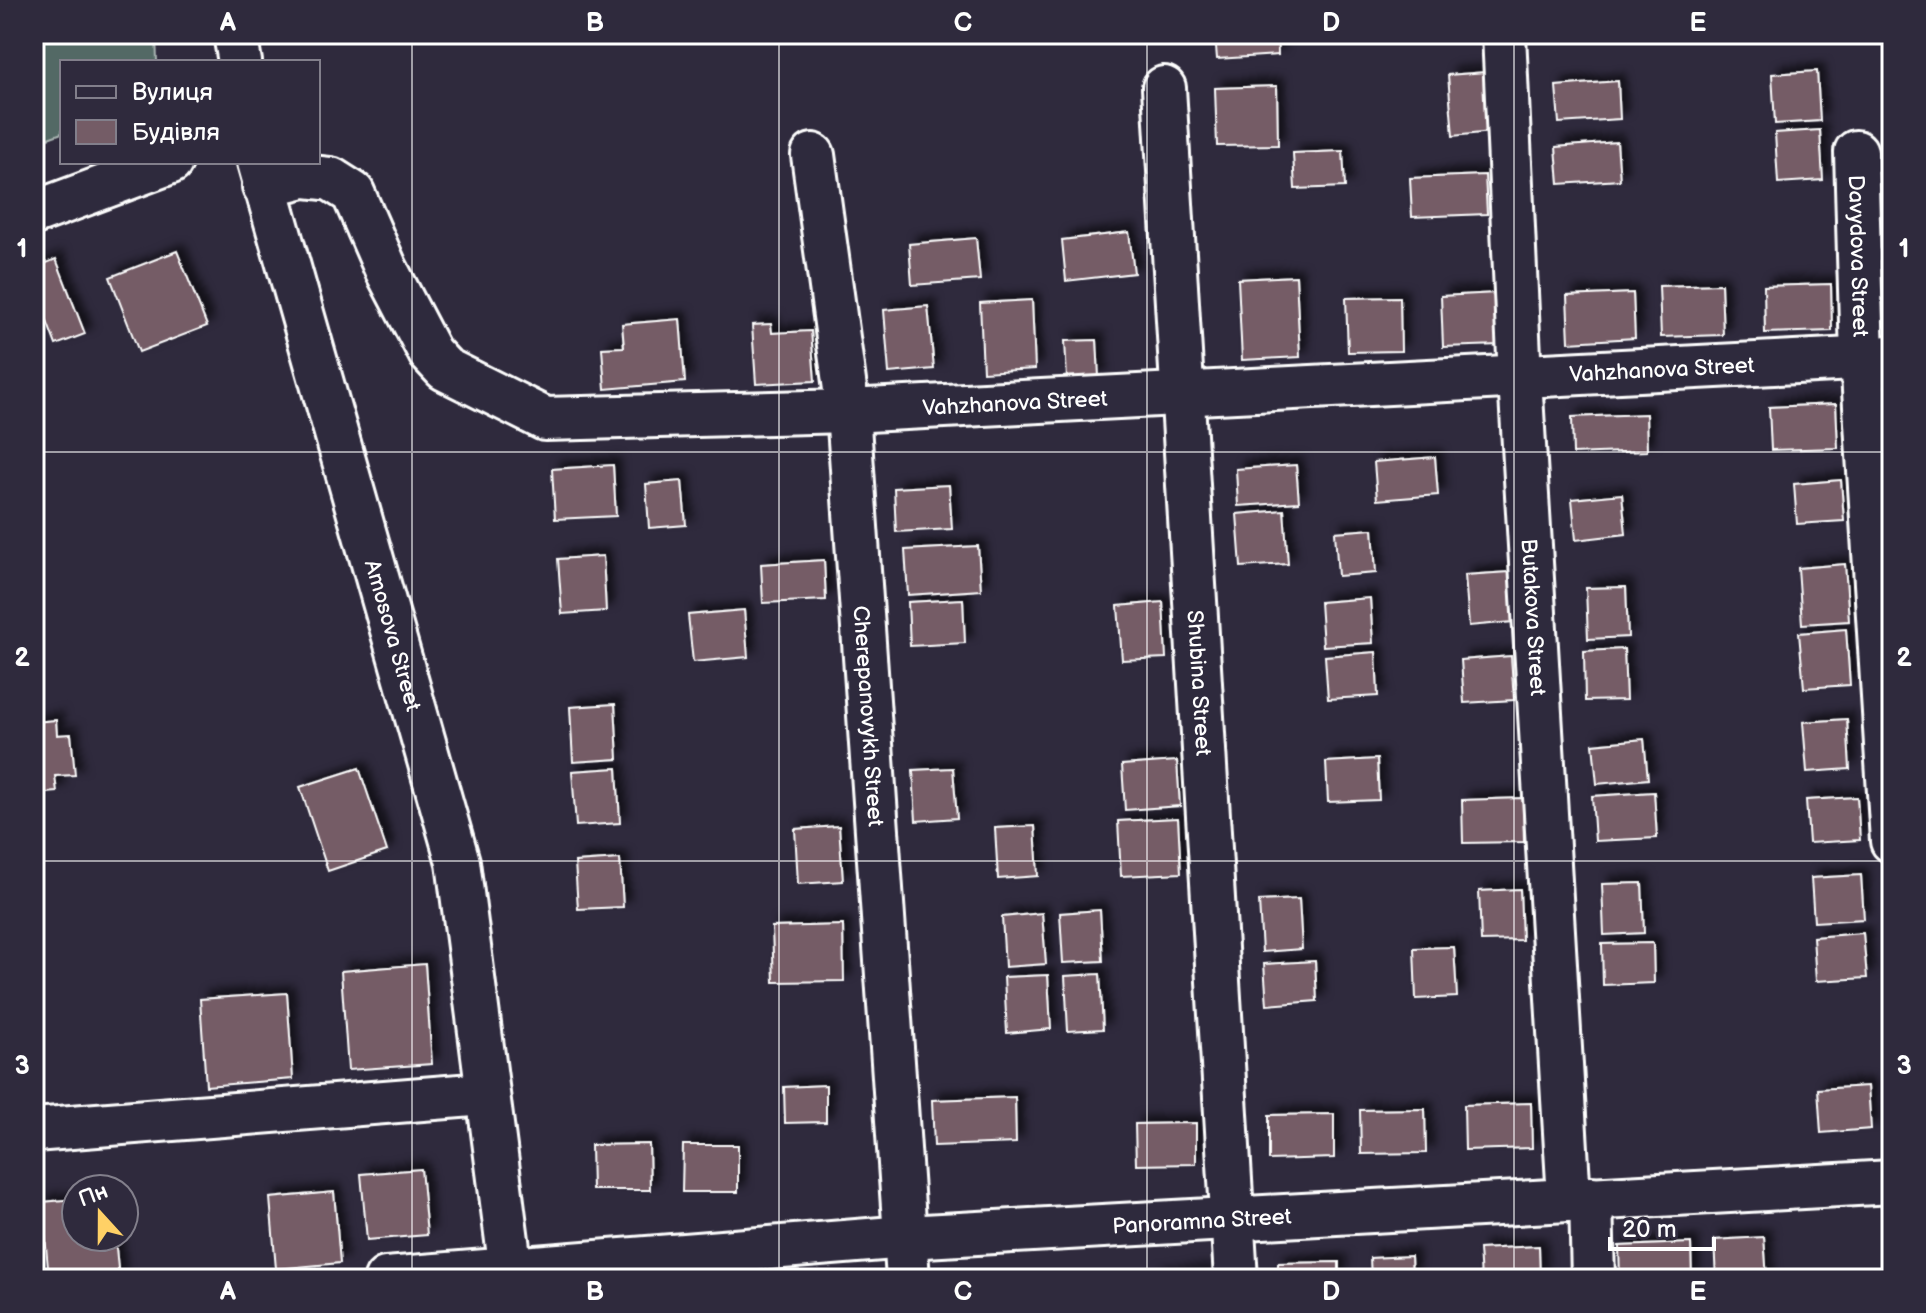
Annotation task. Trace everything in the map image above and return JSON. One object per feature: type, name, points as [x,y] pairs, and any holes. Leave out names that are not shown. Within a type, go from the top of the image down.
[{"type":"street","points":[[235,34],[240,60]]},
{"type":"street","name":"Butakova Street","points":[[1504,34],[1520,378],[1580,1199],[1593,1279]]},
{"type":"street","name":"Shubina Street","points":[[1164,88],[1236,1279]]},
{"type":"street","name":"Davydova Street","points":[[1856,152],[1877,357],[1892,841]]},
{"type":"street","name":"Cherepanovykh Street","points":[[813,155],[848,411],[908,1279]]},
{"type":"street","points":[[34,213],[166,164]]},
{"type":"street","name":"Vahzhanova Street","points":[[262,174],[331,179],[353,193],[386,269],[430,353],[445,369],[545,419],[848,411],[1183,391],[1520,378],[1877,357]]},
{"type":"street","name":"Amosova Street","points":[[262,174],[458,862],[485,1094],[512,1273]]},
{"type":"street","points":[[34,1130],[485,1094]]},
{"type":"street","name":"Panoramna Street","points":[[386,1279],[512,1273],[906,1237],[1234,1216],[1892,1182]]},
{"type":"green space","points":[[34,34],[156,34],[157,60],[60,60],[60,134],[34,143]]},
{"type":"building","points":[[1215,34],[1277,34],[1278,55],[1217,59]]},
{"type":"building","points":[[1817,71],[1820,121],[1775,124],[1772,74]]},
{"type":"building","points":[[1486,72],[1491,132],[1453,136],[1448,75]]},
{"type":"building","points":[[1618,81],[1620,119],[1559,123],[1556,86]]},
{"type":"building","points":[[1277,86],[1278,145],[1217,146],[1215,88]]},
{"type":"building","points":[[1892,123],[1892,173],[1891,173],[1888,124]]},
{"type":"building","points":[[1820,130],[1823,180],[1778,183],[1775,133]]},
{"type":"building","points":[[1617,142],[1620,180],[1559,184],[1556,147]]},
{"type":"building","points":[[1343,151],[1345,187],[1295,189],[1293,153]]},
{"type":"building","points":[[1485,175],[1487,214],[1412,217],[1410,178]]},
{"type":"building","points":[[1129,232],[1134,273],[1066,281],[1062,240]]},
{"type":"building","points":[[976,238],[980,280],[912,285],[909,244]]},
{"type":"building","points":[[177,251],[207,326],[139,352],[110,277]]},
{"type":"building","points":[[56,259],[85,334],[56,345],[34,287],[34,268]]},
{"type":"building","points":[[1296,276],[1300,357],[1242,360],[1238,279]]},
{"type":"building","points":[[1721,284],[1723,335],[1661,337],[1659,286]]},
{"type":"building","points":[[1831,284],[1832,331],[1765,333],[1764,286]]},
{"type":"building","points":[[1497,293],[1500,345],[1443,347],[1441,296]]},
{"type":"building","points":[[1633,293],[1635,338],[1569,342],[1567,296]]},
{"type":"building","points":[[1400,297],[1401,351],[1348,352],[1346,298]]},
{"type":"building","points":[[1032,300],[1035,369],[983,372],[980,303]]},
{"type":"building","points":[[928,306],[934,369],[889,373],[884,310]]},
{"type":"building","points":[[680,319],[685,382],[605,389],[602,348],[624,347],[622,324]]},
{"type":"building","points":[[771,324],[772,333],[811,331],[815,381],[756,384],[752,325]]},
{"type":"building","points":[[1097,340],[1099,377],[1067,379],[1065,341]]},
{"type":"building","points":[[1836,404],[1838,448],[1771,450],[1769,407]]},
{"type":"building","points":[[1646,414],[1647,451],[1573,454],[1572,417]]},
{"type":"building","points":[[1435,457],[1438,495],[1377,500],[1374,462]]},
{"type":"building","points":[[613,465],[616,516],[555,519],[552,469]]},
{"type":"building","points":[[1296,465],[1299,502],[1238,506],[1236,469]]},
{"type":"building","points":[[1841,480],[1844,521],[1797,524],[1794,484]]},
{"type":"building","points":[[682,481],[686,525],[649,528],[646,484]]},
{"type":"building","points":[[949,485],[952,529],[896,532],[894,488]]},
{"type":"building","points":[[1622,494],[1626,534],[1576,540],[1572,499]]},
{"type":"building","points":[[1284,510],[1288,564],[1241,567],[1237,514]]},
{"type":"building","points":[[1373,529],[1376,573],[1338,576],[1335,532]]},
{"type":"building","points":[[978,546],[981,590],[908,595],[905,550]]},
{"type":"building","points":[[603,556],[606,611],[562,614],[558,559]]},
{"type":"building","points":[[824,560],[826,600],[763,603],[761,564]]},
{"type":"building","points":[[1845,564],[1849,621],[1802,624],[1798,568]]},
{"type":"building","points":[[1509,572],[1513,622],[1469,626],[1465,575]]},
{"type":"building","points":[[1626,587],[1628,637],[1588,639],[1586,588]]},
{"type":"building","points":[[1370,598],[1373,643],[1323,646],[1320,602]]},
{"type":"building","points":[[963,599],[965,643],[910,646],[908,602]]},
{"type":"building","points":[[1163,602],[1166,658],[1122,660],[1118,606]]},
{"type":"building","points":[[744,610],[748,657],[693,662],[688,615]]},
{"type":"building","points":[[1846,629],[1850,685],[1804,688],[1799,633]]},
{"type":"building","points":[[1624,649],[1626,700],[1585,701],[1584,651]]},
{"type":"building","points":[[1376,652],[1378,696],[1328,699],[1325,656]]},
{"type":"building","points":[[1511,656],[1514,700],[1464,703],[1461,660]]},
{"type":"building","points":[[615,704],[618,759],[573,762],[570,707]]},
{"type":"building","points":[[1847,719],[1850,769],[1807,772],[1803,722]]},
{"type":"building","points":[[56,720],[57,735],[71,734],[75,775],[55,776],[57,792],[34,794],[34,722]]},
{"type":"building","points":[[1644,739],[1648,779],[1597,784],[1593,744]]},
{"type":"building","points":[[1377,759],[1379,800],[1328,802],[1326,762]]},
{"type":"building","points":[[1177,761],[1180,806],[1125,810],[1122,765]]},
{"type":"building","points":[[359,768],[387,851],[328,871],[300,787]]},
{"type":"building","points":[[617,768],[620,823],[576,826],[572,771]]},
{"type":"building","points":[[953,768],[957,818],[916,821],[913,770]]},
{"type":"building","points":[[1654,792],[1657,838],[1595,841],[1592,796]]},
{"type":"building","points":[[1857,797],[1860,840],[1809,843],[1806,800]]},
{"type":"building","points":[[1523,798],[1524,842],[1463,843],[1462,800]]},
{"type":"building","points":[[1178,818],[1181,873],[1121,876],[1118,821]]},
{"type":"building","points":[[839,826],[843,881],[798,884],[795,829]]},
{"type":"building","points":[[1035,826],[1038,876],[998,879],[995,828]]},
{"type":"building","points":[[620,859],[623,907],[578,909],[575,862]]},
{"type":"building","points":[[1861,875],[1864,919],[1814,922],[1811,878]]},
{"type":"building","points":[[1642,883],[1644,933],[1604,935],[1602,884]]},
{"type":"building","points":[[1520,889],[1522,940],[1481,941],[1479,891]]},
{"type":"building","points":[[1299,899],[1302,949],[1262,952],[1259,901]]},
{"type":"building","points":[[1100,910],[1103,961],[1063,963],[1060,913]]},
{"type":"building","points":[[1042,913],[1046,964],[1005,967],[1002,917]]},
{"type":"building","points":[[843,925],[844,981],[774,982],[772,927]]},
{"type":"building","points":[[1863,933],[1867,978],[1816,981],[1813,937]]},
{"type":"building","points":[[1653,943],[1654,983],[1603,985],[1602,944]]},
{"type":"building","points":[[1454,947],[1457,997],[1416,999],[1414,948]]},
{"type":"building","points":[[1315,961],[1317,1001],[1267,1005],[1264,964]]},
{"type":"building","points":[[425,964],[432,1064],[348,1070],[341,971]]},
{"type":"building","points":[[1100,974],[1103,1029],[1068,1031],[1065,976]]},
{"type":"building","points":[[1048,975],[1051,1029],[1007,1033],[1004,977]]},
{"type":"building","points":[[287,993],[293,1079],[206,1086],[200,999]]},
{"type":"building","points":[[826,1085],[826,1122],[785,1123],[784,1087]]},
{"type":"building","points":[[1868,1086],[1871,1129],[1821,1133],[1818,1089]]},
{"type":"building","points":[[1015,1097],[1016,1143],[934,1146],[932,1100]]},
{"type":"building","points":[[1531,1103],[1532,1148],[1465,1150],[1464,1105]]},
{"type":"building","points":[[1425,1109],[1426,1153],[1361,1154],[1360,1110]]},
{"type":"building","points":[[1334,1114],[1334,1158],[1269,1160],[1269,1115]]},
{"type":"building","points":[[1196,1123],[1196,1164],[1136,1165],[1135,1124]]},
{"type":"building","points":[[649,1144],[650,1190],[592,1190],[591,1145]]},
{"type":"building","points":[[683,1145],[738,1145],[738,1192],[682,1192]]},
{"type":"building","points":[[421,1169],[427,1235],[367,1240],[361,1174]]},
{"type":"building","points":[[334,1192],[340,1263],[276,1269],[270,1198]]},
{"type":"building","points":[[60,1200],[60,1253],[117,1253],[119,1279],[49,1279],[42,1202]]},
{"type":"building","points":[[1764,1237],[1767,1279],[1716,1279],[1714,1240]]},
{"type":"building","points":[[1691,1243],[1692,1279],[1620,1279],[1619,1246]]},
{"type":"building","points":[[1539,1246],[1540,1279],[1481,1279],[1479,1249]]},
{"type":"building","points":[[1411,1256],[1412,1279],[1371,1279],[1370,1258]]},
{"type":"building","points":[[1339,1262],[1339,1279],[1278,1279],[1278,1263]]},
{"type":"building","points":[[1207,1273],[1207,1279],[1155,1279],[1155,1274]]}]
